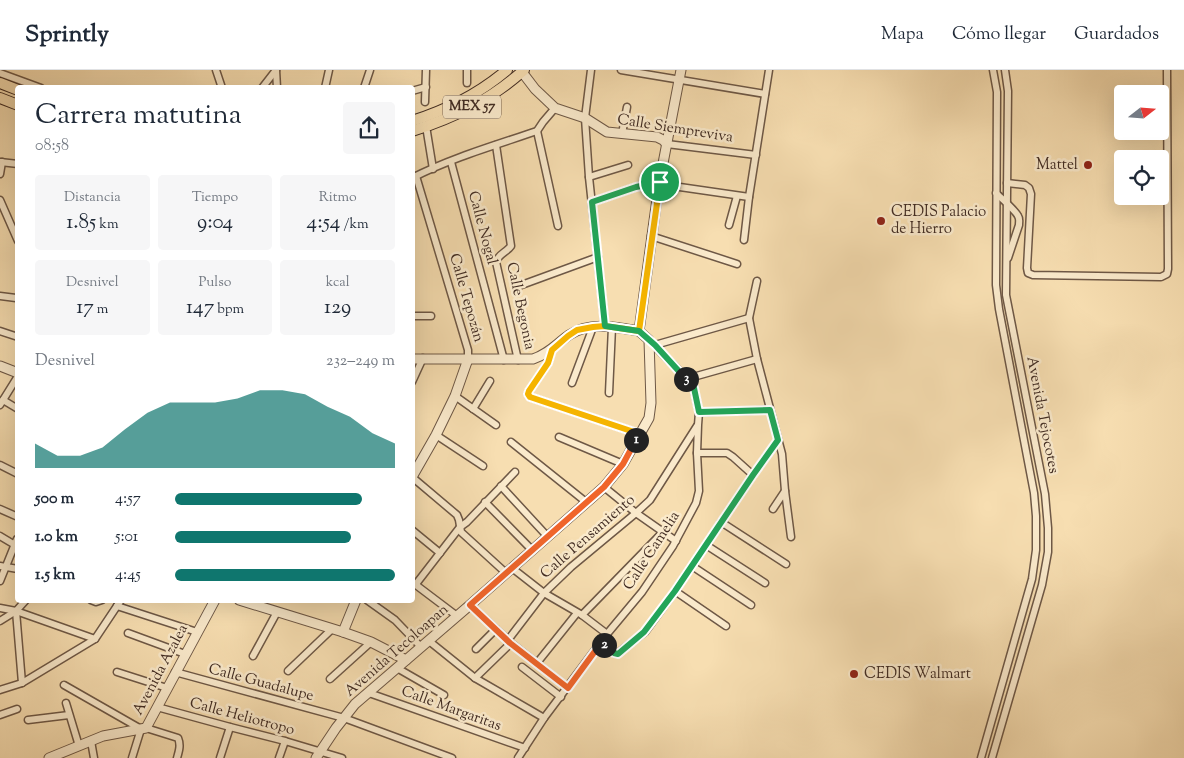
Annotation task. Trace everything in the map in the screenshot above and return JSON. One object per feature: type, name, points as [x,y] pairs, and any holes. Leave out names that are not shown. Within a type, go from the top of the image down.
[{"type":"main road","name":"MEX 57","points":[[415,120],[480,91],[507,70]]},
{"type":"main road","name":"MEX 57","points":[[415,129],[466,110],[487,98],[523,71]]},
{"type":"main road","points":[[15,89],[3,85],[1,99],[15,104]]},
{"type":"street","points":[[216,70],[221,85]]},
{"type":"street","points":[[264,85],[276,70]]},
{"type":"street","points":[[276,70],[277,85]]},
{"type":"street","points":[[325,85],[329,70]]},
{"type":"street","points":[[365,85],[370,70]]},
{"type":"street","points":[[425,102],[426,70]]},
{"type":"street","points":[[467,70],[467,84]]},
{"type":"street","points":[[591,70],[584,118],[598,257],[609,326],[609,393]]},
{"type":"street","points":[[621,70],[765,94]]},
{"type":"street","points":[[639,331],[659,183],[681,70]]},
{"type":"street","points":[[744,240],[769,70]]},
{"type":"street","name":"Avenida Tejocotes","points":[[982,758],[1030,586],[1036,550],[1036,516],[1032,479],[996,285],[997,92],[993,70]]},
{"type":"street","points":[[995,78],[1005,70]]},
{"type":"street","name":"Avenida Tejocotes","points":[[992,758],[1042,585],[1048,552],[1045,494],[1006,295],[1008,91],[1005,70]]},
{"type":"street","points":[[1007,183],[1025,185],[1030,188],[1028,273],[1033,275],[1161,277],[1167,274],[1167,70]]},
{"type":"street","name":"Calle Siempreviva","points":[[523,71],[535,89],[555,108],[584,118],[606,132],[657,137],[667,144],[756,155]]},
{"type":"street","points":[[0,73],[33,85]]},
{"type":"street","points":[[415,90],[426,88]]},
{"type":"street","points":[[622,134],[627,107]]},
{"type":"street","points":[[415,177],[537,131],[555,108]]},
{"type":"street","points":[[426,126],[433,169]]},
{"type":"street","points":[[537,131],[558,226]]},
{"type":"street","name":"Calle Begonia","points":[[496,145],[512,246],[498,257],[496,262],[518,360]]},
{"type":"street","points":[[0,174],[1,162],[15,164]]},
{"type":"street","name":"Calle Nogal","points":[[451,162],[504,360]]},
{"type":"street","points":[[589,177],[628,165]]},
{"type":"street","name":"Calle Tepozán","points":[[415,180],[468,350],[468,359],[455,396],[415,472]]},
{"type":"street","points":[[592,202],[636,187],[659,183],[749,197]]},
{"type":"street","points":[[996,193],[1014,210],[1019,220],[1006,264]]},
{"type":"street","points":[[729,225],[737,196]]},
{"type":"street","points":[[0,200],[15,234]]},
{"type":"street","points":[[651,236],[737,264]]},
{"type":"street","points":[[516,287],[598,257]]},
{"type":"street","points":[[757,281],[748,318],[782,454],[791,536]]},
{"type":"street","points":[[0,297],[15,298]]},
{"type":"street","points":[[415,316],[431,316]]},
{"type":"street","points":[[415,359],[533,360],[552,350],[577,330],[609,326],[639,331],[652,343],[748,318]]},
{"type":"street","points":[[572,383],[593,327]]},
{"type":"street","points":[[0,330],[15,336]]},
{"type":"street","name":"Calle Camelia","points":[[518,758],[544,718],[607,634],[642,592],[676,541],[696,503],[699,491],[699,412],[694,388],[652,343]]},
{"type":"street","name":"Avenida Tecoloapan","points":[[318,755],[355,704],[604,487],[623,464],[649,418],[652,343]]},
{"type":"street","points":[[552,350],[548,363],[529,391],[530,397],[640,434]]},
{"type":"street","points":[[415,375],[422,358]]},
{"type":"street","points":[[686,379],[758,360]]},
{"type":"street","points":[[0,366],[15,374]]},
{"type":"street","points":[[15,380],[2,403],[15,408]]},
{"type":"street","points":[[473,409],[490,381]]},
{"type":"street","points":[[455,396],[496,425]]},
{"type":"street","points":[[699,412],[770,410]]},
{"type":"street","name":"Calle Pensamiento","points":[[475,678],[509,642],[544,593],[570,567],[650,500],[698,425]]},
{"type":"street","points":[[436,435],[483,466]]},
{"type":"street","points":[[559,437],[623,464]]},
{"type":"street","points":[[601,643],[618,654],[644,632],[675,591],[778,440]]},
{"type":"street","points":[[511,442],[586,502]]},
{"type":"street","points":[[698,453],[727,453],[753,475]]},
{"type":"street","points":[[0,465],[15,472]]},
{"type":"street","points":[[415,582],[460,527],[515,472]]},
{"type":"street","points":[[415,480],[457,515],[461,532],[509,571],[579,614],[607,634]]},
{"type":"street","points":[[501,486],[547,536]]},
{"type":"street","points":[[604,487],[636,513],[676,541]]},
{"type":"street","points":[[773,509],[785,491]]},
{"type":"street","points":[[485,502],[532,550]]},
{"type":"street","points":[[0,508],[15,516]]},
{"type":"street","points":[[721,522],[786,564]]},
{"type":"street","points":[[415,532],[440,553]]},
{"type":"street","points":[[537,664],[579,614],[663,532]]},
{"type":"street","points":[[0,536],[15,542]]},
{"type":"street","points":[[0,581],[3,566],[15,544]]},
{"type":"street","points":[[706,545],[765,583]]},
{"type":"street","points":[[692,566],[751,605]]},
{"type":"street","points":[[415,584],[457,616]]},
{"type":"street","points":[[675,591],[726,626]]},
{"type":"street","points":[[0,621],[16,611],[23,603]]},
{"type":"street","points":[[0,690],[22,683],[95,638],[119,603],[197,632]]},
{"type":"street","name":"Avenida Azalea","points":[[143,728],[213,603]]},
{"type":"street","points":[[248,603],[371,642],[406,660]]},
{"type":"street","points":[[343,632],[355,603]]},
{"type":"street","points":[[371,603],[395,620],[421,647]]},
{"type":"street","points":[[470,605],[509,642],[568,688]]},
{"type":"street","points":[[0,608],[16,611],[95,638]]},
{"type":"street","points":[[16,611],[22,683]]},
{"type":"street","points":[[253,656],[277,612]]},
{"type":"street","points":[[288,671],[332,629]]},
{"type":"street","points":[[476,649],[496,629]]},
{"type":"street","points":[[128,634],[185,654]]},
{"type":"street","points":[[429,641],[475,678],[544,718]]},
{"type":"street","points":[[330,679],[371,642]]},
{"type":"street","points":[[522,667],[561,697]]},
{"type":"street","points":[[397,668],[444,695]]},
{"type":"street","points":[[117,672],[167,688]]},
{"type":"street","name":"Calle Guadalupe","points":[[176,672],[344,718],[452,758]]},
{"type":"street","points":[[64,685],[143,728],[178,738],[180,742],[177,758]]},
{"type":"street","name":"Calle Margaritas","points":[[368,692],[525,748]]},
{"type":"street","points":[[66,703],[79,746]]},
{"type":"street","name":"Calle Heliotropo","points":[[157,706],[285,741],[318,755],[342,758]]},
{"type":"street","points":[[0,715],[17,709]]},
{"type":"street","points":[[28,720],[69,715]]},
{"type":"street","points":[[220,758],[230,727]]},
{"type":"street","points":[[52,758],[103,736],[143,728]]},
{"type":"street","points":[[132,758],[143,728]]},
{"type":"street","points":[[91,741],[94,758]]},
{"type":"street","points":[[279,758],[285,741]]},
{"type":"place","name":"Mattel","points":[[1088,165]]},
{"type":"place","name":"CEDIS Palacio de Hierro","points":[[881,221]]},
{"type":"place","name":"CEDIS Walmart","points":[[854,674]]},
{"type":"route","points":[[660,182],[636,187],[592,202],[605,326],[612,327],[639,331],[655,345],[693,385],[699,412],[770,410],[778,440],[675,591],[644,632],[618,654],[601,643],[568,688],[510,643],[470,605],[604,487],[623,464],[640,434],[530,397],[528,394],[548,363],[552,350],[577,330],[605,326],[639,331],[660,182]]}]
